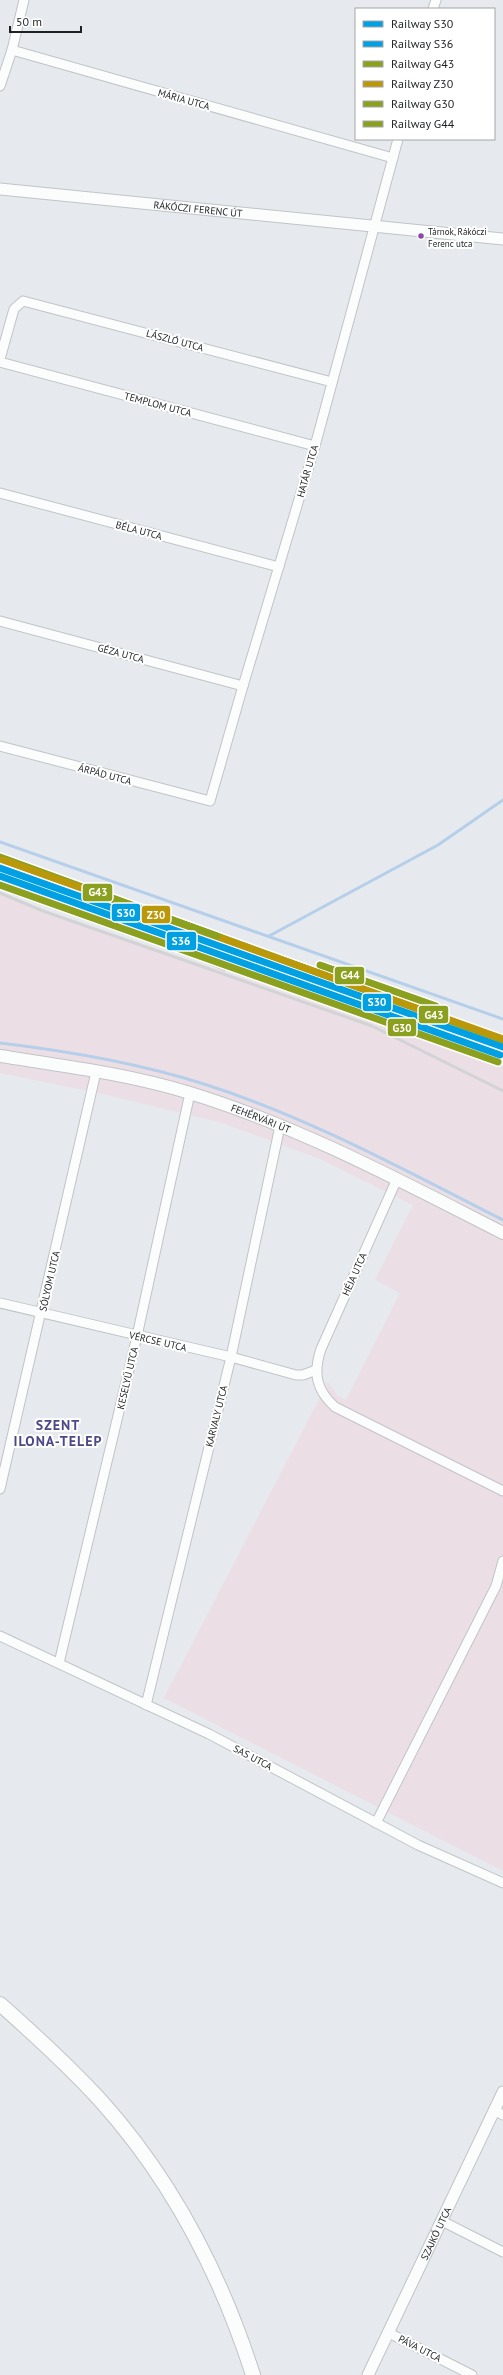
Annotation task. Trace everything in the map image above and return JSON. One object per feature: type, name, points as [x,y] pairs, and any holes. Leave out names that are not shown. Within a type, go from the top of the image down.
[{"type":"main road","name":"FEHÉRVÁRI ÚT","points":[[0,1056],[96,1072],[190,1093],[280,1126],[397,1179],[503,1233]]},
{"type":"main road","points":[[0,2004],[63,2061],[101,2102],[158,2174],[209,2264],[230,2309],[253,2375]]},
{"type":"street","points":[[0,86],[12,50],[24,0]]},
{"type":"street","name":"MÁRIA UTCA","points":[[12,50],[394,158]]},
{"type":"street","name":"HATÁR UTCA","points":[[210,801],[315,446],[398,140]]},
{"type":"street","name":"RÁKÓCZI FERENC ÚT","points":[[0,189],[503,239]]},
{"type":"street","name":"LÁSZLÓ UTCA","points":[[0,361],[14,309],[18,304],[29,301],[332,382]]},
{"type":"street","name":"TEMPLOM UTCA","points":[[0,361],[315,446]]},
{"type":"street","name":"BÉLA UTCA","points":[[0,493],[279,567]]},
{"type":"street","name":"GÉZA UTCA","points":[[0,621],[243,686]]},
{"type":"street","name":"ÁRPÁD UTCA","points":[[0,746],[210,801]]},
{"type":"street","name":"SÓLYOM UTCA","points":[[0,1489],[42,1313],[96,1072]]},
{"type":"street","name":"KESELYŰ UTCA","points":[[60,1663],[137,1336],[190,1093]]},
{"type":"street","name":"KARVALY UTCA","points":[[146,1705],[231,1357],[280,1126]]},
{"type":"street","name":"HÉJA UTCA","points":[[316,1370],[320,1349],[397,1179]]},
{"type":"street","name":"VÉRCSE UTCA","points":[[0,1303],[231,1357],[296,1375],[303,1375],[316,1370]]},
{"type":"street","points":[[316,1370],[321,1391],[335,1407],[503,1491]]},
{"type":"street","points":[[376,1823],[496,1586],[503,1561]]},
{"type":"street","name":"SAS UTCA","points":[[0,1636],[209,1734],[418,1846],[503,1883]]},
{"type":"street","name":"SZAJKÓ UTCA","points":[[368,2375],[442,2221],[499,2113],[503,2092]]},
{"type":"street","points":[[442,2221],[503,2252]]},
{"type":"street","name":"PÁVA UTCA","points":[[389,2333],[472,2375]]},
{"type":"shaded area","points":[[0,895],[503,1067],[503,1871],[164,1698],[328,1382],[338,1396],[346,1400],[400,1293],[375,1280],[413,1205],[320,1159],[222,1123],[99,1093],[0,1073]]},
{"type":"waterway","points":[[269,936],[438,845],[503,800]]},
{"type":"waterway","points":[[0,842],[503,1019]]},
{"type":"waterway","points":[[0,1043],[77,1054],[128,1064],[204,1084],[243,1097],[281,1112],[356,1146],[503,1220]]},
{"type":"railway","points":[[0,893],[43,911],[372,1026],[503,1091]]},
{"type":"railway","points":[[14,894],[53,905],[182,950],[224,970]]},
{"type":"rail line","name":"G43","points":[[0,857],[503,1040]]},
{"type":"rail line","name":"Z30","points":[[3,860],[503,1039]]},
{"type":"rail line","name":"S30","points":[[0,868],[503,1047]]},
{"type":"rail line","name":"S36","points":[[0,876],[500,1055]]},
{"type":"rail line","name":"G30","points":[[0,885],[498,1062]]},
{"type":"rail line","name":"G44","points":[[88,890],[217,936]]},
{"type":"rail line","name":"G44","points":[[320,965],[436,1006]]},
{"type":"place","name":"Tárnok, Rákóczi Ferenc utca","points":[[421,236]]},
{"type":"district","name":"SZENT ILONA-TELEP","points":[[58,1434]]}]
